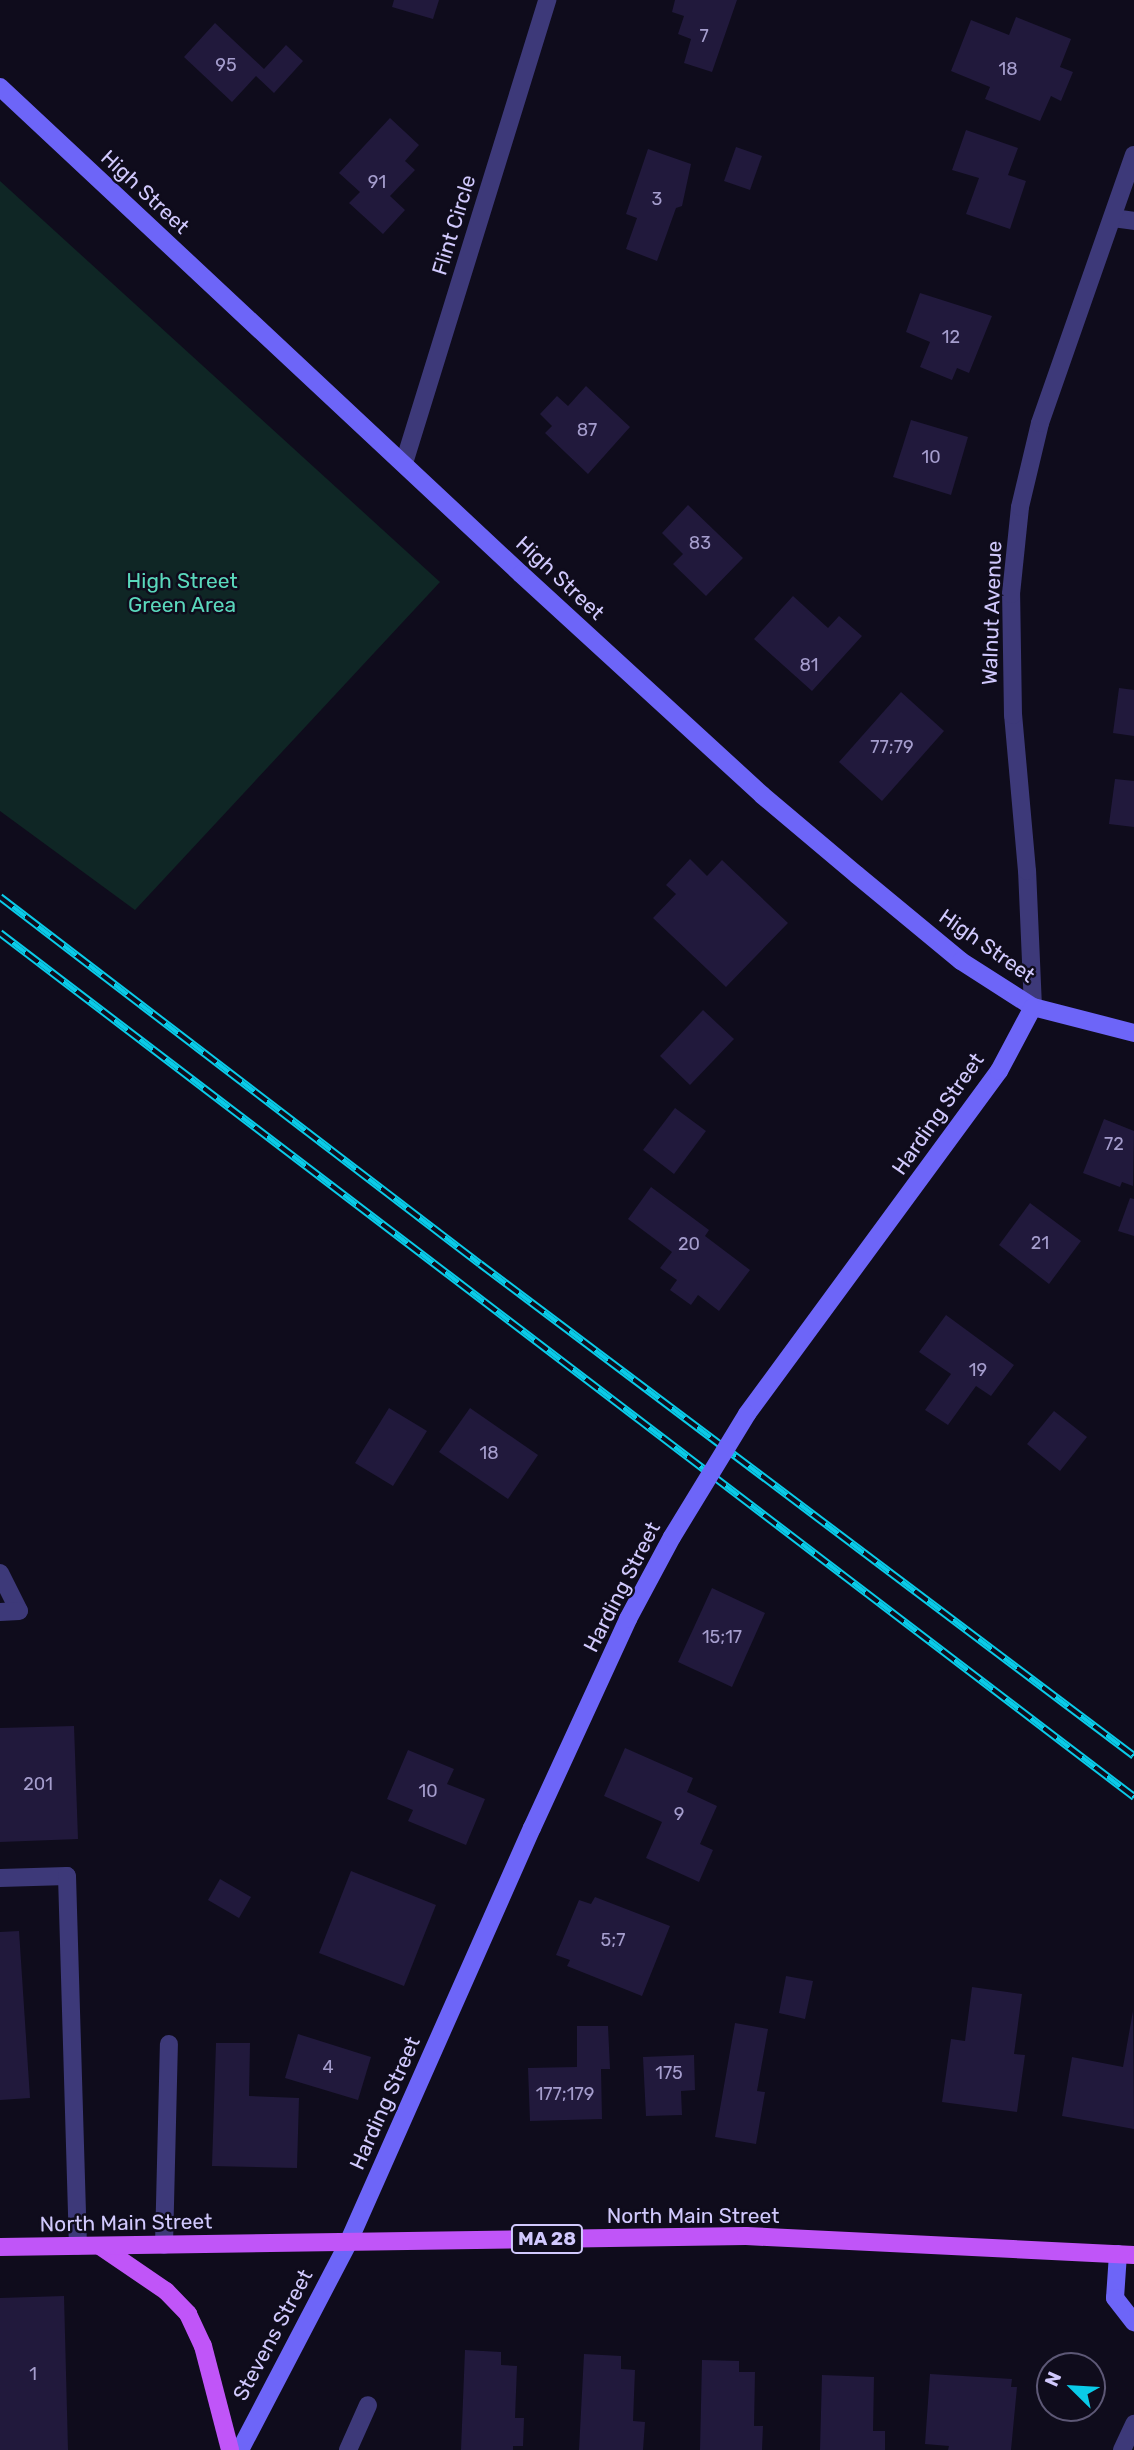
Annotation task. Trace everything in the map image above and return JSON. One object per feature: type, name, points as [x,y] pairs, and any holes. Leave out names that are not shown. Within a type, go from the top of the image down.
[{"type":"main road","name":"High Street","points":[[0,87],[762,795],[961,961],[1033,1007],[1134,1033]]},
{"type":"main road","name":"Harding Street","points":[[348,2243],[560,1766],[628,1619],[673,1537],[747,1414],[999,1071],[1033,1007]]},
{"type":"main road","name":"North Main Street","points":[[0,2247],[746,2236],[1126,2254]]},
{"type":"main road","name":"Stevens Street","points":[[240,2450],[348,2243]]},
{"type":"main road","points":[[100,2246],[166,2291],[188,2314],[203,2346],[230,2450]]},
{"type":"main road","points":[[1126,2254],[1115,2298],[1134,2322]]},
{"type":"street","name":"Flint Circle","points":[[404,463],[547,0]]},
{"type":"street","name":"Walnut Avenue","points":[[1033,1007],[1027,872],[1013,715],[1011,594],[1020,507],[1040,423],[1134,155]]},
{"type":"street","points":[[1113,218],[1134,221]]},
{"type":"street","points":[[0,1573],[19,1611],[0,1612]]},
{"type":"street","points":[[0,1878],[67,1876],[78,2246]]},
{"type":"street","points":[[164,2245],[169,2044]]},
{"type":"street","points":[[348,2450],[368,2405]]},
{"type":"street","points":[[1122,2450],[1134,2424]]},
{"type":"green space","name":"High Street Green Area","points":[[0,181],[440,582],[135,910],[0,811]]},
{"type":"building","points":[[394,0],[439,0],[433,19],[392,7]]},
{"type":"building","points":[[675,0],[737,0],[712,72],[684,63],[691,39],[678,34],[684,16],[672,12]]},
{"type":"building","points":[[1016,17],[1071,39],[1060,67],[1073,72],[1061,101],[1051,96],[1040,121],[985,99],[990,87],[951,71],[971,20],[1009,35]]},
{"type":"building","points":[[215,23],[264,69],[286,45],[303,61],[274,93],[256,76],[232,102],[184,57]]},
{"type":"building","points":[[390,118],[419,145],[405,161],[415,170],[390,196],[405,210],[383,234],[349,203],[360,192],[339,173]]},
{"type":"building","points":[[966,130],[1018,148],[1008,175],[1026,181],[1010,229],[966,214],[979,178],[952,170]]},
{"type":"building","points":[[736,147],[762,156],[750,190],[724,181]]},
{"type":"building","points":[[648,149],[691,164],[682,206],[676,208],[657,261],[626,249],[637,218],[626,214]]},
{"type":"building","points":[[920,293],[992,316],[969,373],[957,368],[952,380],[920,367],[930,342],[906,332]]},
{"type":"building","points":[[586,386],[630,427],[588,474],[545,433],[552,426],[540,414],[557,396],[568,406]]},
{"type":"building","points":[[911,420],[968,437],[951,495],[893,477]]},
{"type":"building","points":[[688,505],[743,558],[706,596],[673,564],[683,554],[662,533]]},
{"type":"building","points":[[793,596],[828,628],[839,616],[862,636],[812,691],[754,639]]},
{"type":"building","points":[[1119,688],[1134,690],[1134,736],[1113,733]]},
{"type":"building","points":[[901,692],[944,731],[882,801],[839,762]]},
{"type":"building","points":[[1115,779],[1134,781],[1134,827],[1109,824]]},
{"type":"building","points":[[690,859],[707,876],[722,860],[788,923],[726,987],[653,918],[676,894],[666,885]]},
{"type":"building","points":[[703,1010],[734,1039],[690,1085],[660,1056]]},
{"type":"building","points":[[675,1108],[706,1131],[674,1174],[643,1150]]},
{"type":"building","points":[[1104,1119],[1134,1131],[1133,1186],[1122,1182],[1120,1187],[1083,1173]]},
{"type":"building","points":[[651,1187],[709,1230],[705,1236],[750,1270],[719,1311],[698,1295],[691,1305],[670,1290],[677,1280],[660,1268],[672,1252],[628,1219]]},
{"type":"building","points":[[1130,1198],[1134,1199],[1134,1236],[1118,1231]]},
{"type":"building","points":[[1030,1203],[1081,1241],[1049,1284],[999,1245]]},
{"type":"building","points":[[946,1315],[1014,1365],[991,1396],[976,1386],[948,1425],[925,1410],[951,1374],[919,1352]]},
{"type":"building","points":[[389,1408],[427,1431],[393,1486],[355,1463]]},
{"type":"building","points":[[470,1408],[538,1455],[508,1499],[439,1452]]},
{"type":"building","points":[[1054,1411],[1087,1437],[1060,1471],[1027,1444]]},
{"type":"building","points":[[712,1588],[765,1613],[732,1687],[678,1662]]},
{"type":"building","points":[[74,1726],[78,1839],[0,1842],[0,1728]]},
{"type":"building","points":[[625,1748],[693,1778],[687,1792],[717,1806],[700,1844],[713,1850],[699,1882],[646,1858],[662,1822],[604,1796]]},
{"type":"building","points":[[408,1750],[454,1769],[447,1784],[485,1799],[466,1845],[408,1821],[413,1810],[387,1799]]},
{"type":"building","points":[[351,1871],[436,1905],[404,1986],[319,1953]]},
{"type":"building","points":[[220,1879],[251,1897],[239,1918],[208,1900]]},
{"type":"building","points":[[595,1897],[670,1926],[642,1996],[567,1966],[570,1960],[556,1955],[579,1900],[591,1904]]},
{"type":"building","points":[[19,1931],[30,2098],[0,2100],[0,1932]]},
{"type":"building","points":[[786,1976],[813,1981],[805,2019],[779,2013]]},
{"type":"building","points":[[972,1987],[1022,1994],[1014,2054],[1025,2055],[1017,2112],[942,2102],[951,2039],[965,2041]]},
{"type":"building","points":[[1133,2011],[1134,2129],[1062,2116],[1072,2057],[1123,2067]]},
{"type":"building","points":[[735,2023],[768,2029],[757,2091],[765,2092],[756,2144],[715,2137]]},
{"type":"building","points":[[577,2026],[608,2026],[610,2069],[601,2069],[602,2119],[530,2121],[528,2068],[577,2067]]},
{"type":"building","points":[[298,2034],[371,2057],[358,2100],[285,2078]]},
{"type":"building","points":[[216,2043],[250,2043],[249,2096],[299,2098],[297,2168],[212,2166]]},
{"type":"building","points":[[694,2055],[695,2090],[681,2091],[682,2115],[646,2116],[643,2057]]},
{"type":"building","points":[[64,2296],[68,2450],[0,2450],[0,2298]]},
{"type":"building","points":[[465,2350],[501,2352],[501,2365],[517,2366],[515,2418],[524,2418],[523,2446],[513,2446],[513,2450],[461,2450]]},
{"type":"building","points":[[584,2354],[621,2356],[621,2369],[635,2370],[633,2421],[645,2422],[643,2450],[579,2450]]},
{"type":"building","points":[[702,2360],[739,2361],[739,2372],[755,2372],[754,2426],[763,2426],[762,2450],[700,2450]]},
{"type":"building","points":[[930,2374],[1012,2379],[1011,2387],[1017,2387],[1011,2450],[948,2450],[949,2446],[925,2444]]},
{"type":"building","points":[[822,2375],[874,2377],[873,2431],[885,2431],[885,2450],[820,2450]]},
{"type":"railway","points":[[0,897],[480,1264],[1134,1756]]},
{"type":"railway","points":[[0,933],[1134,1797]]}]
